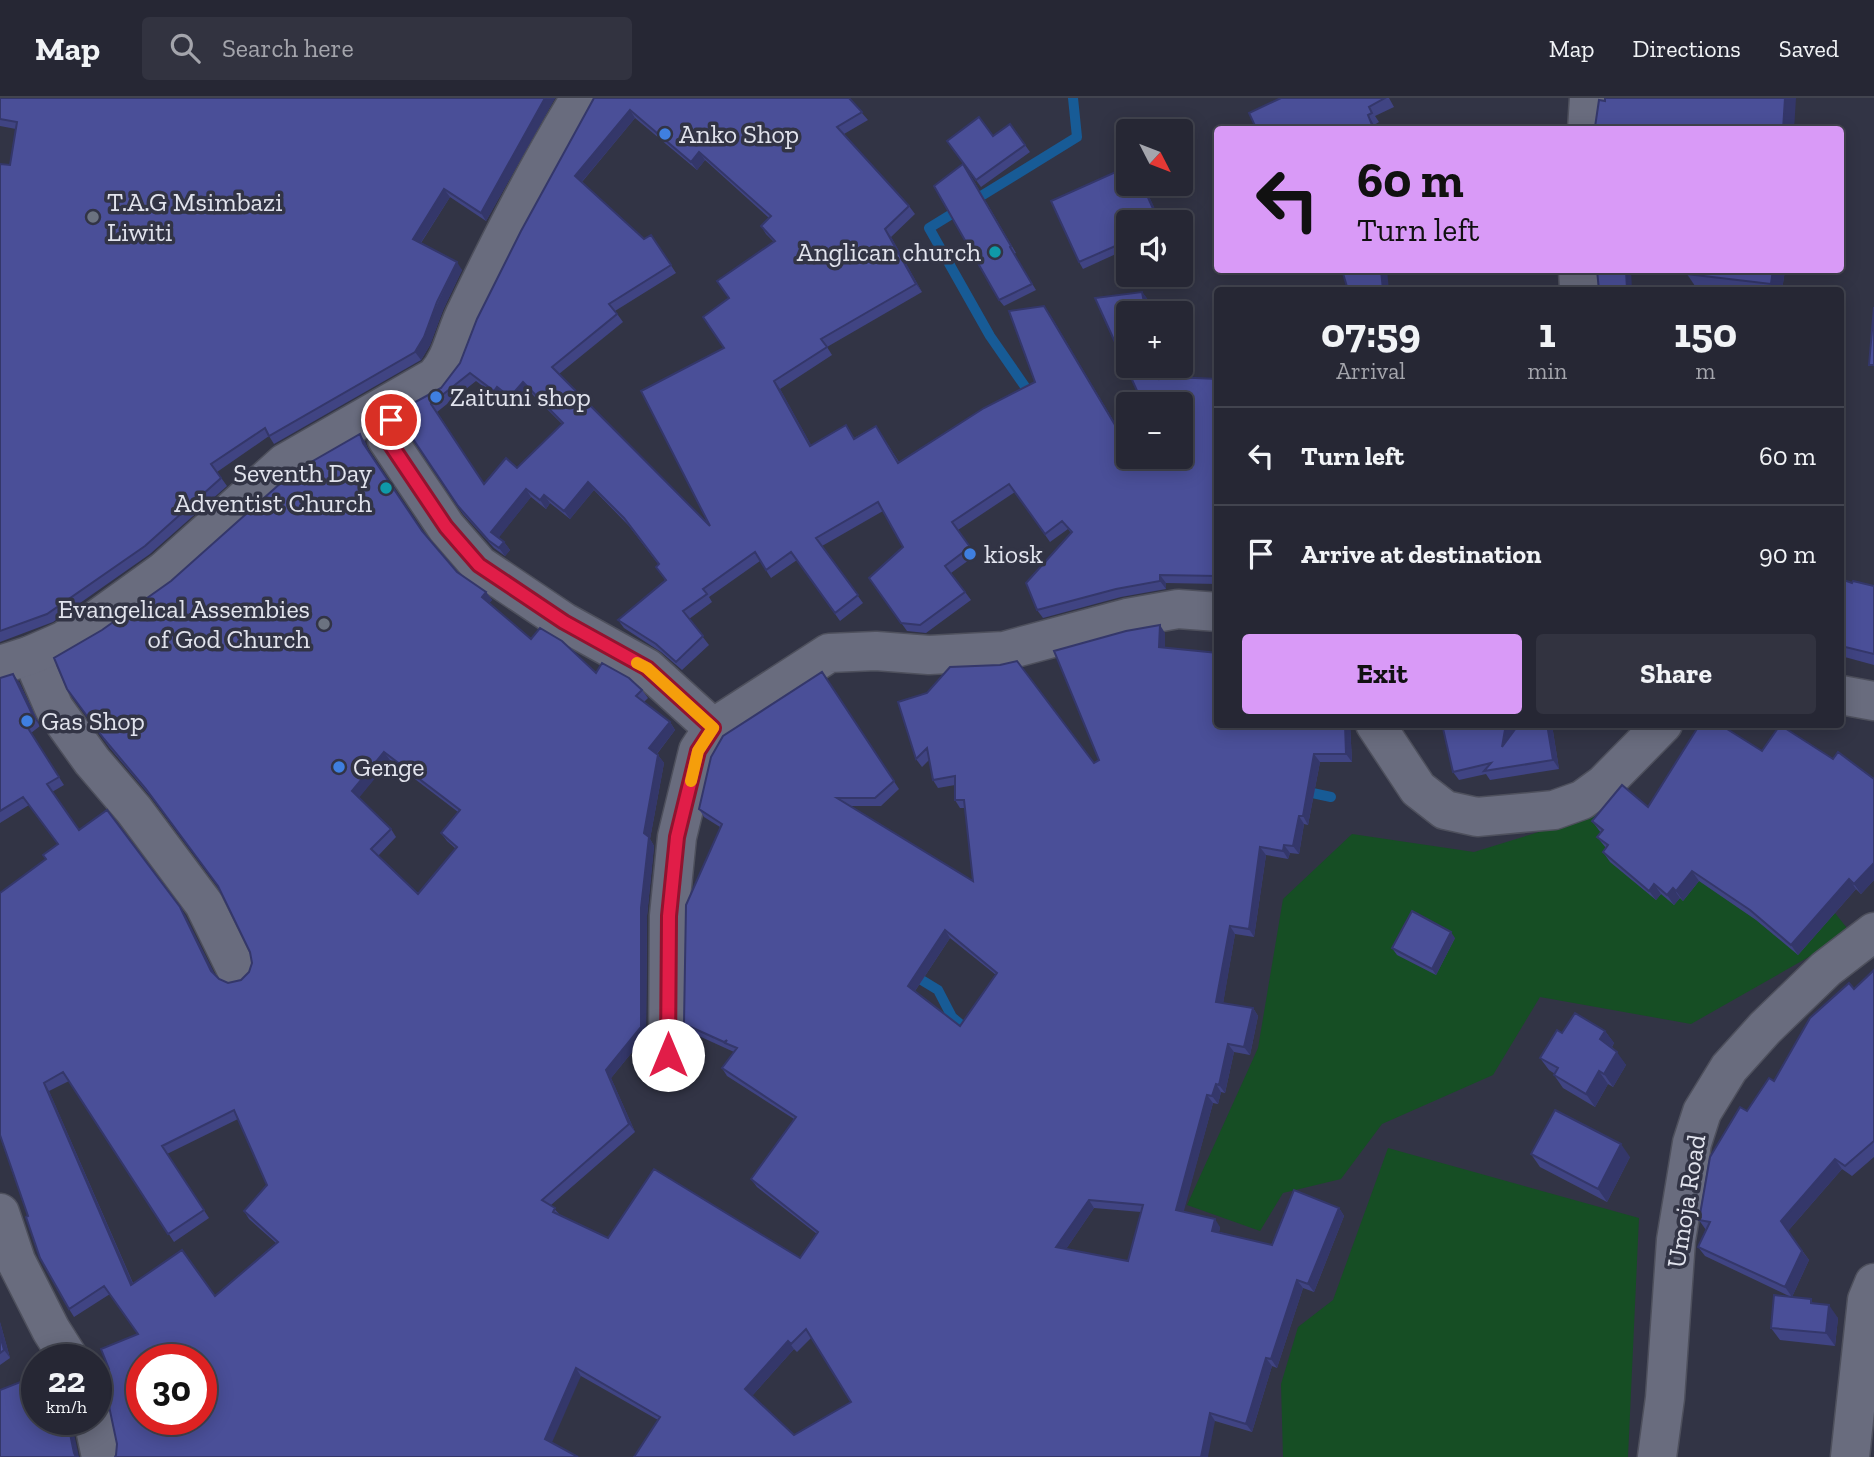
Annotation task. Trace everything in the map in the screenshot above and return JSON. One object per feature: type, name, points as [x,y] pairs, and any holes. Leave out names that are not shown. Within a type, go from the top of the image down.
[{"type":"street","points":[[236,969],[204,904],[16,660],[63,641],[130,597],[164,571],[285,463],[435,377],[448,360],[466,312],[513,213],[580,98]]},
{"type":"street","points":[[1587,126],[1589,98]]},
{"type":"street","points":[[396,401],[387,439],[446,527],[479,565],[564,622],[647,668],[713,728]]},
{"type":"street","points":[[668,1055],[669,916],[677,837],[698,751],[713,728],[829,653],[876,651],[929,655],[1004,651],[1127,618],[1178,610],[1214,612]]},
{"type":"street","points":[[1844,696],[1874,701]]},
{"type":"street","points":[[1378,728],[1418,789],[1445,810],[1477,817],[1554,810],[1582,800],[1604,784],[1659,728]]},
{"type":"street","name":"Umoja Road","points":[[1657,1457],[1665,1398],[1676,1240],[1692,1143],[1702,1112],[1729,1068],[1765,1028],[1826,969],[1874,932]]},
{"type":"street","points":[[0,1213],[16,1261],[60,1344]]},
{"type":"street","points":[[1850,1457],[1867,1300],[1874,1283]]},
{"type":"street","points":[[96,1435],[101,1457]]},
{"type":"green space","points":[[1617,808],[1806,877],[1851,933],[1691,1024],[1540,997],[1493,1075],[1382,1124],[1341,1179],[1283,1193],[1260,1231],[1187,1205],[1258,1048],[1283,899],[1352,834],[1474,852]]},
{"type":"green space","points":[[1388,1148],[1639,1218],[1628,1457],[1283,1457],[1281,1384],[1298,1327],[1333,1300]]},
{"type":"building","points":[[0,98],[545,98],[481,213],[444,189],[413,239],[457,262],[415,352],[269,436],[265,428],[211,464],[221,478],[145,546],[47,614],[0,631],[0,164],[10,165],[17,122],[0,119]]},
{"type":"building","points":[[594,98],[849,98],[862,112],[837,127],[909,206],[885,229],[916,284],[821,339],[827,347],[774,381],[810,446],[846,425],[854,439],[876,426],[898,463],[984,408],[1035,382],[1009,311],[1044,306],[1116,427],[1116,469],[1193,469],[1193,392],[1138,392],[1131,378],[1214,379],[1214,576],[1160,575],[1160,581],[1116,589],[1037,610],[1026,583],[1072,532],[1062,521],[1045,534],[1009,484],[952,522],[970,547],[945,566],[965,592],[920,625],[901,623],[869,578],[903,547],[878,502],[816,538],[858,595],[835,613],[791,552],[766,570],[755,552],[703,589],[707,594],[683,611],[703,636],[676,662],[656,644],[618,620],[666,580],[656,567],[659,564],[624,518],[588,482],[564,511],[544,495],[540,500],[526,489],[491,532],[504,542],[499,548],[488,540],[458,506],[405,427],[410,405],[441,388],[460,363],[477,319],[521,231]],"holes":[[[630,110],[691,162],[699,152],[771,216],[761,226],[775,241],[717,281],[729,298],[703,317],[724,348],[641,391],[710,526],[552,367],[617,314],[609,304],[671,265],[651,235],[644,239],[575,176]],[[470,373],[494,391],[497,387],[510,397],[523,382],[563,423],[517,468],[506,458],[484,484],[431,404]]]},
{"type":"building","points":[[1281,98],[1385,98],[1369,107],[1372,113],[1368,115],[1372,126],[1255,126],[1249,113]]},
{"type":"building","points":[[1605,98],[1785,98],[1783,126],[1595,126],[1599,100],[1605,101]]},
{"type":"building","points":[[979,117],[993,136],[1010,124],[1025,145],[976,180],[947,141]]},
{"type":"building","name":"Anglican church","points":[[963,164],[1032,284],[999,300],[934,186]]},
{"type":"building","points":[[1116,172],[1116,196],[1147,196],[1154,210],[1116,210],[1116,246],[1079,262],[1051,201]]},
{"type":"building","points":[[1343,273],[1381,273],[1383,287],[1347,287]]},
{"type":"building","points":[[1597,273],[1626,273],[1627,287],[1599,287]]},
{"type":"building","points":[[1687,273],[1773,273],[1771,284]]},
{"type":"building","points":[[1142,292],[1144,301],[1116,301],[1116,344],[1095,298]]},
{"type":"building","points":[[1874,307],[1874,365],[1869,365]]},
{"type":"building","points":[[360,434],[363,443],[422,531],[457,572],[486,592],[482,597],[531,639],[540,628],[562,641],[596,673],[602,663],[629,678],[642,690],[636,696],[670,722],[649,748],[658,755],[644,833],[649,837],[641,908],[641,1027],[606,1070],[629,1124],[542,1200],[555,1208],[553,1212],[608,1238],[654,1169],[800,1258],[818,1232],[751,1179],[796,1117],[722,1068],[737,1048],[725,1043],[727,1040],[724,1042],[684,1024],[686,905],[722,824],[699,809],[711,757],[723,736],[822,672],[894,781],[875,798],[837,798],[973,881],[964,800],[955,800],[955,776],[933,780],[927,748],[916,759],[898,702],[927,693],[950,667],[1000,665],[1017,661],[1094,763],[1099,760],[1054,651],[1126,631],[1160,625],[1159,647],[1214,653],[1214,728],[1345,728],[1346,754],[1314,754],[1303,816],[1299,816],[1293,846],[1284,845],[1283,851],[1260,847],[1249,929],[1230,926],[1216,1002],[1253,1008],[1244,1047],[1228,1044],[1219,1085],[1216,1084],[1212,1096],[1207,1095],[1176,1210],[1215,1219],[1212,1231],[1272,1245],[1294,1190],[1339,1208],[1308,1284],[1297,1280],[1271,1359],[1266,1358],[1246,1424],[1210,1413],[1201,1457],[634,1457],[660,1417],[576,1368],[545,1439],[578,1457],[115,1457],[117,1444],[112,1420],[112,1345],[138,1334],[104,1286],[69,1309],[40,1258],[0,1135],[0,893],[46,859],[43,855],[58,844],[23,797],[0,811],[0,678],[13,674],[34,718],[26,725],[59,777],[47,784],[79,830],[107,810],[180,907],[211,971],[228,983],[241,980],[249,972],[252,963],[250,952],[218,886],[67,689],[54,658],[102,630],[171,581],[292,473]],"holes":[[[384,752],[460,810],[441,833],[457,847],[418,894],[371,849],[391,829],[352,791]],[[945,930],[997,973],[960,1026],[908,986]],[[63,1072],[168,1234],[204,1210],[162,1146],[234,1110],[267,1185],[244,1211],[278,1242],[215,1296],[182,1250],[131,1285],[44,1083]],[[1089,1200],[1143,1205],[1128,1261],[1056,1247]],[[806,1329],[851,1402],[794,1435],[745,1389],[788,1341],[791,1344]]]},
{"type":"building","points":[[1844,580],[1874,586],[1874,654],[1844,647]]},
{"type":"building","points":[[1443,728],[1505,728],[1502,747],[1516,728],[1548,728],[1553,760],[1484,771],[1491,763],[1453,772]]},
{"type":"building","points":[[1697,728],[1725,728],[1762,751],[1778,728],[1785,728],[1833,759],[1838,752],[1874,779],[1874,863],[1854,884],[1849,879],[1791,945],[1750,910],[1692,871],[1676,891],[1673,888],[1667,895],[1654,884],[1649,891],[1603,852],[1608,845],[1597,837],[1603,830],[1592,821],[1622,785],[1648,807]]},
{"type":"building","points":[[1412,911],[1451,932],[1432,969],[1392,948]]},
{"type":"building","points":[[1874,970],[1874,1141],[1845,1166],[1835,1159],[1781,1221],[1802,1251],[1785,1287],[1698,1247],[1710,1222],[1699,1220],[1710,1157],[1740,1107],[1747,1111],[1769,1078],[1774,1081],[1810,1018],[1849,983],[1854,989]]},
{"type":"building","points":[[1575,1013],[1605,1031],[1600,1039],[1617,1052],[1604,1074],[1599,1071],[1586,1094],[1554,1075],[1558,1068],[1540,1058],[1557,1030],[1562,1033]]},
{"type":"building","points":[[1555,1110],[1621,1144],[1598,1189],[1531,1154]]},
{"type":"building","points":[[1774,1295],[1811,1299],[1811,1303],[1829,1305],[1826,1333],[1771,1328]]},
{"type":"building","points":[[0,1335],[4,1350],[0,1353]]},
{"type":"building","points":[[21,1382],[21,1435],[70,1435],[76,1457],[0,1457],[0,1390]]},
{"type":"waterway","points":[[1033,398],[990,336],[929,228],[1077,137],[1073,98]]},
{"type":"waterway","points":[[1303,791],[1331,797]]},
{"type":"waterway","points":[[910,973],[938,990],[952,1017],[972,1034]]},
{"type":"slow traffic","points":[[637,663],[647,668],[713,728],[698,751],[691,781]]},
{"type":"place","name":"Anko Shop","points":[[665,134]]},
{"type":"place","name":"T.A.G Msimbazi Liwiti","points":[[93,217]]},
{"type":"place","name":"Anglican church","points":[[995,252]]},
{"type":"place","name":"Zaituni shop","points":[[436,397]]},
{"type":"place","name":"Seventh Day Adventist Church","points":[[386,488]]},
{"type":"place","name":"kiosk","points":[[970,554]]},
{"type":"place","name":"Evangelical Assembies of God Church","points":[[324,624]]},
{"type":"place","name":"Gas Shop","points":[[27,721]]},
{"type":"place","name":"Genge","points":[[339,767]]},
{"type":"route","points":[[391,420],[387,439],[446,527],[479,565],[564,622],[647,668],[713,728],[698,751],[677,837],[669,916],[668,1055]]}]
